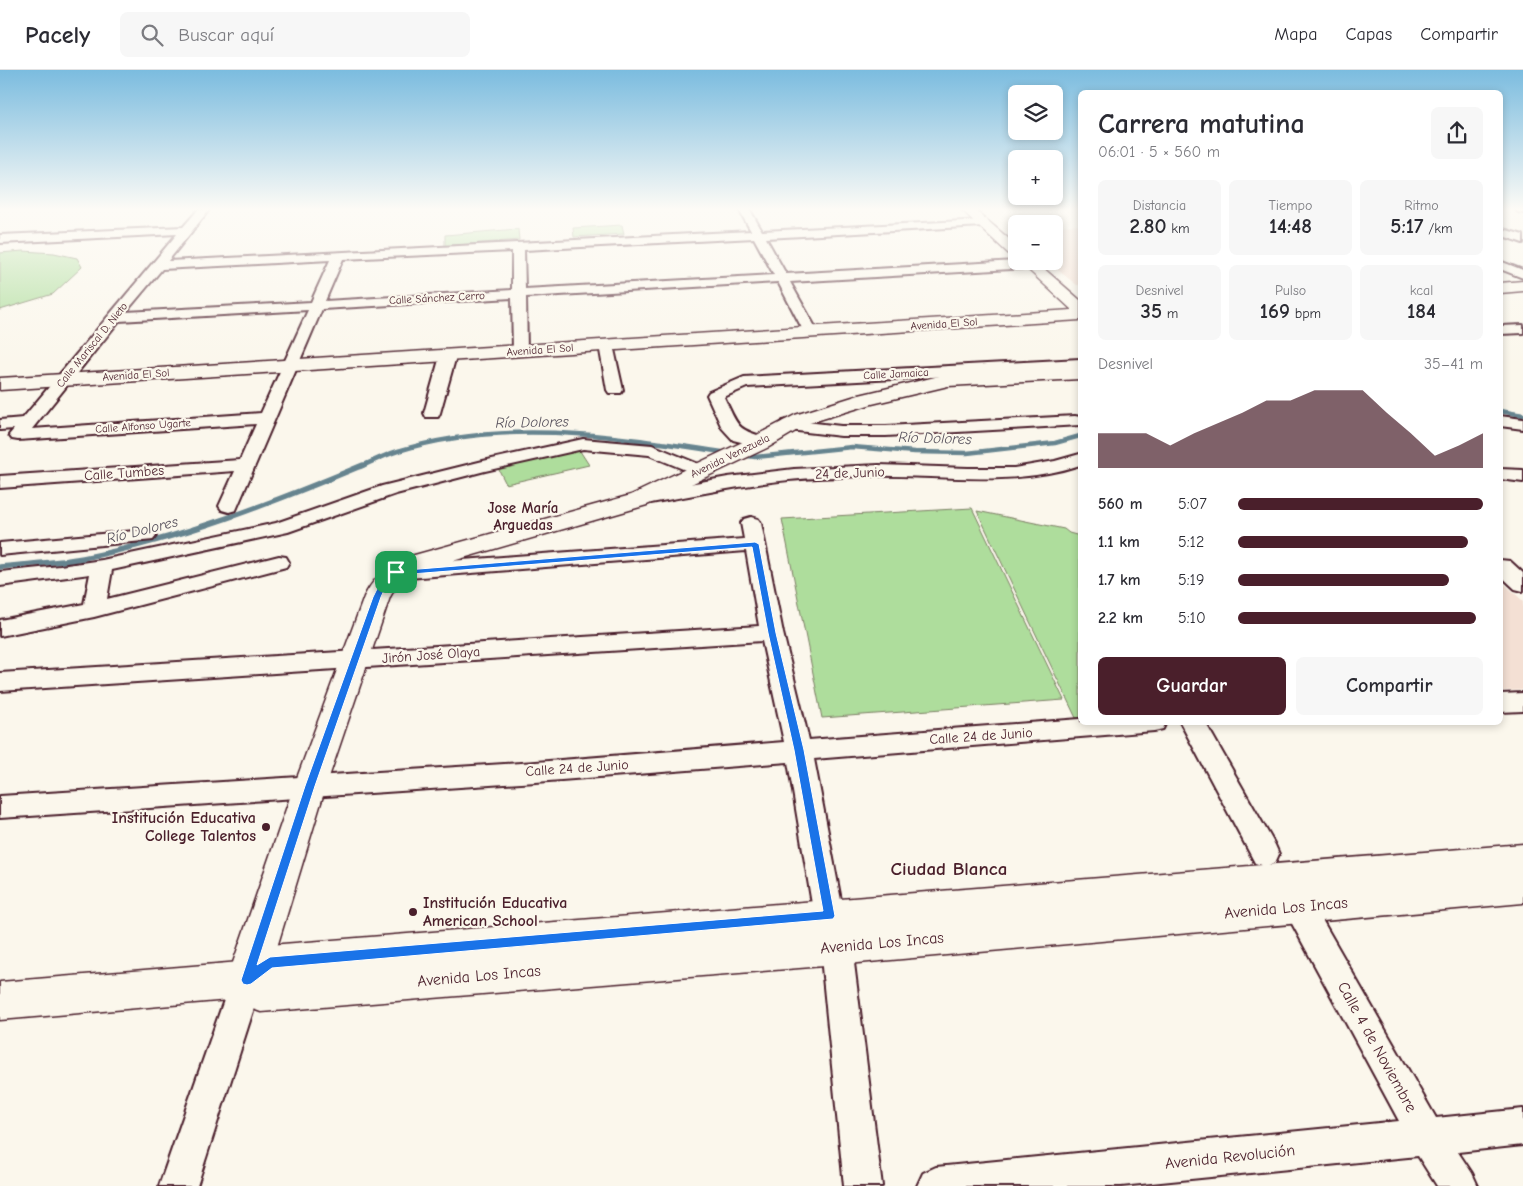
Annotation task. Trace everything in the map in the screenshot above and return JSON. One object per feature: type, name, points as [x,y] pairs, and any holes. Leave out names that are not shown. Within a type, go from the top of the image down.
[{"type":"street","name":"Calle Mariscal D. Nieto","points":[[24,429],[159,262]]},
{"type":"street","points":[[157,265],[216,262]]},
{"type":"street","points":[[229,506],[335,262]]},
{"type":"street","points":[[518,262],[520,351]]},
{"type":"street","points":[[773,262],[811,332]]},
{"type":"street","name":"Calle Sánchez Cerro","points":[[115,317],[1008,264]]},
{"type":"street","points":[[1503,266],[1523,274]]},
{"type":"street","points":[[1035,270],[1078,307]]},
{"type":"street","points":[[1503,288],[1523,286]]},
{"type":"street","name":"Avenida El Sol","points":[[0,384],[1078,315]]},
{"type":"street","points":[[1503,330],[1523,329]]},
{"type":"street","points":[[606,345],[615,390]]},
{"type":"street","points":[[432,413],[448,356]]},
{"type":"street","name":"Calle Jamaica","points":[[757,443],[739,436],[731,428],[715,395],[744,382],[1078,364]]},
{"type":"street","name":"Avenida Venezuela","points":[[392,576],[409,565],[639,500],[802,419],[866,398],[948,380],[1078,373]]},
{"type":"street","name":"Calle Alfonso Ugarte","points":[[0,425],[24,429],[268,418]]},
{"type":"street","points":[[789,425],[841,431],[886,431],[1075,421]]},
{"type":"street","points":[[1503,421],[1523,424]]},
{"type":"street","points":[[0,578],[102,566],[281,528],[389,490],[483,466],[583,444],[652,450],[706,468]]},
{"type":"street","name":"Calle Tumbes","points":[[0,482],[247,465]]},
{"type":"street","name":"24 de Junio","points":[[639,500],[742,481],[813,473],[896,471],[997,474],[1074,465]]},
{"type":"street","points":[[1503,474],[1523,476]]},
{"type":"street","points":[[178,1186],[310,786],[381,587],[392,576],[753,534],[772,633],[799,750],[833,932],[863,1186]]},
{"type":"street","points":[[0,549],[146,536]]},
{"type":"street","points":[[0,628],[94,610],[278,562]]},
{"type":"street","points":[[94,610],[102,566]]},
{"type":"street","points":[[1509,568],[1523,584]]},
{"type":"street","name":"Jirón José Olaya","points":[[0,682],[772,633]]},
{"type":"street","points":[[1503,703],[1523,702]]},
{"type":"street","name":"Calle 24 de Junio","points":[[0,807],[536,772],[1116,725]]},
{"type":"street","points":[[1194,725],[1265,854]]},
{"type":"street","name":"Avenida Los Incas","points":[[247,980],[261,993],[1523,859]]},
{"type":"street","name":"Avenida Los Incas","points":[[833,932],[1298,907],[1523,887]]},
{"type":"street","name":"Calle 4 de Noviembre","points":[[1298,907],[1428,1138],[1459,1186]]},
{"type":"street","points":[[0,1001],[247,980]]},
{"type":"street","name":"Avenida Revolución","points":[[936,1186],[1523,1127]]},
{"type":"shaded area","points":[[1063,262],[1078,262],[1078,285],[1058,270],[1063,270]]},
{"type":"shaded area","points":[[1503,583],[1523,601],[1523,690],[1503,691]]},
{"type":"green space","points":[[0,262],[79,262],[82,267],[53,294],[0,310]]},
{"type":"green space","points":[[578,448],[589,465],[506,484],[497,466]]},
{"type":"green space","points":[[972,508],[1064,700],[822,718],[782,519]]},
{"type":"green space","points":[[977,511],[1064,529],[1069,533],[1078,535],[1078,718],[1076,718]]},
{"type":"waterway","name":"Río Dolores","points":[[1503,412],[1523,415]]},
{"type":"waterway","name":"Río Dolores","points":[[360,467],[393,453],[439,441],[480,435],[522,432],[605,436],[729,453]]},
{"type":"waterway","name":"Río Dolores","points":[[741,455],[755,457],[852,447],[915,452],[967,453],[1055,443],[1078,437]]},
{"type":"waterway","name":"Río Dolores","points":[[0,567],[83,558],[155,541],[225,519],[363,465]]},
{"type":"place","name":"Institución Educativa College Talentos","points":[[266,827]]},
{"type":"place","name":"Institución Educativa American School","points":[[413,912]]},
{"type":"district","name":"Jose María Arguedas","points":[[523,516]]},
{"type":"district","name":"Ciudad Blanca","points":[[949,869]]},
{"type":"route","points":[[755,544],[772,633],[799,750],[830,916],[270,963],[247,980],[310,786],[377,597],[381,587],[396,572],[755,544]]}]
